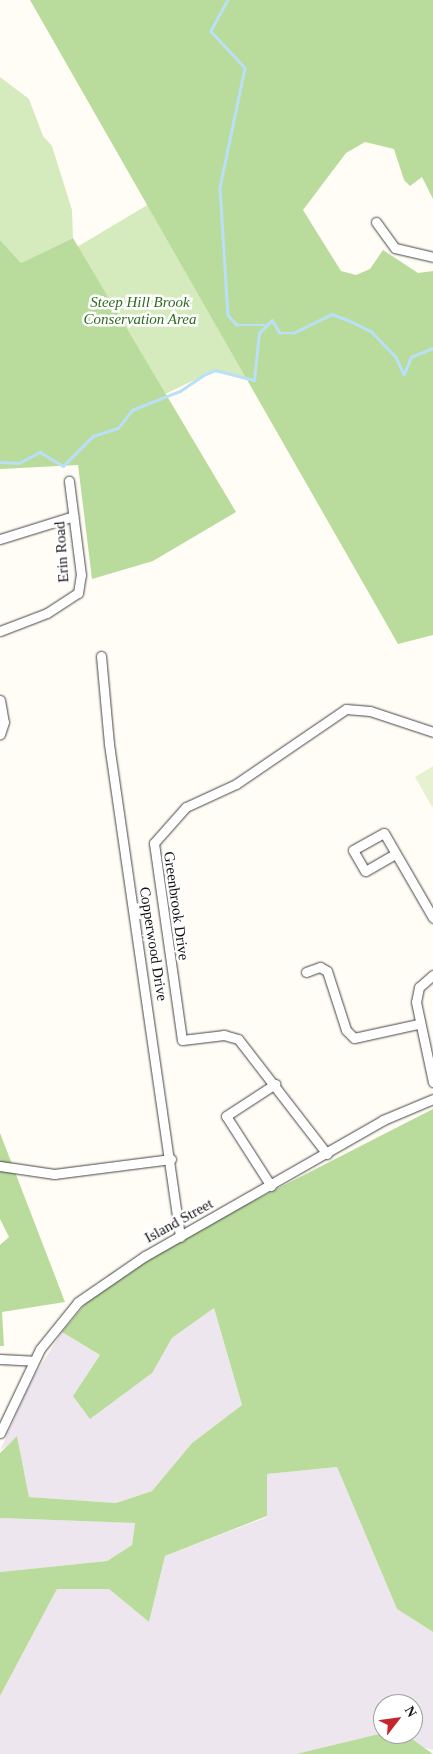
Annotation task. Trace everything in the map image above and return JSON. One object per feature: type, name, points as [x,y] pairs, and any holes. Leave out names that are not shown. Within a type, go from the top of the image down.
[{"type":"street","points":[[376,222],[395,248],[433,257]]},
{"type":"street","name":"Erin Road","points":[[0,631],[48,613],[78,593],[81,575],[69,482]]},
{"type":"street","points":[[0,539],[74,516]]},
{"type":"street","name":"Copperwood Drive","points":[[102,656],[116,796],[171,1159],[180,1237]]},
{"type":"street","points":[[0,700],[4,722],[0,734]]},
{"type":"street","name":"Greenbrook Drive","points":[[327,1154],[274,1084],[232,1035],[182,1040],[153,858],[158,833],[186,808],[236,784],[346,708],[370,711],[433,732]]},
{"type":"street","points":[[396,854],[365,871],[352,851],[382,832],[396,854],[433,918]]},
{"type":"street","points":[[306,972],[320,967],[327,971],[346,1030],[354,1038],[418,1024]]},
{"type":"street","points":[[433,975],[419,987],[418,1024],[433,1082]]},
{"type":"street","points":[[270,1186],[226,1116],[274,1084]]},
{"type":"street","name":"Island Street","points":[[0,1433],[34,1361],[56,1325],[78,1302],[180,1237],[383,1120],[433,1099]]},
{"type":"street","points":[[0,1166],[54,1174],[171,1159]]},
{"type":"street","points":[[0,1359],[34,1361]]},
{"type":"shaded area","points":[[214,1308],[242,1405],[192,1443],[152,1491],[116,1503],[29,1497],[17,1437],[0,1451],[31,1381],[62,1332],[100,1355],[73,1396],[151,1373],[172,1338]]},
{"type":"shaded area","points":[[337,1467],[397,1609],[433,1632],[433,1750],[415,1744],[423,1744],[423,1694],[373,1694],[373,1735],[296,1754],[0,1754],[0,1696],[57,1589],[109,1589],[149,1622],[165,1556],[267,1517],[266,1474]]},
{"type":"shaded area","points":[[0,1518],[135,1523],[132,1545],[107,1561],[0,1572]]},
{"type":"green space","points":[[30,0],[433,0],[433,199],[422,177],[410,186],[404,180],[394,149],[365,142],[346,153],[303,210],[341,271],[356,275],[370,269],[383,250],[418,273],[433,271],[433,635],[398,644]]},
{"type":"green space","points":[[0,77],[29,99],[43,136],[52,146],[72,210],[73,238],[21,263],[0,240]]},
{"type":"green space","name":"Steep Hill Brook Conservation Area","points":[[149,204],[249,381],[215,370],[132,410],[0,293]]},
{"type":"green space","points":[[73,238],[236,512],[153,561],[92,579],[78,465],[0,469],[0,240],[21,263]]},
{"type":"green space","points":[[433,766],[433,806],[432,807],[415,777]]},
{"type":"green space","points":[[433,1109],[433,1632],[397,1609],[337,1467],[267,1474],[267,1516],[165,1556],[149,1622],[109,1589],[57,1589],[0,1696],[0,1572],[107,1561],[132,1545],[135,1523],[0,1518],[0,1453],[17,1436],[29,1497],[116,1503],[152,1491],[192,1443],[242,1405],[214,1308],[172,1338],[152,1373],[90,1419],[73,1396],[100,1355],[62,1332],[110,1274]]},
{"type":"green space","points":[[0,1133],[65,1302],[2,1312],[4,1346],[0,1346],[0,1245],[9,1237],[0,1219]]},
{"type":"green space","points":[[373,1735],[373,1744],[419,1744],[433,1754],[296,1754]]},
{"type":"waterway","points":[[228,0],[211,31],[245,68],[220,188],[228,315],[237,325],[264,325]]},
{"type":"waterway","points":[[0,462],[19,463],[40,452],[63,466],[93,436],[118,428],[132,410],[180,391],[215,370],[254,380],[259,333],[272,320],[280,333],[293,333],[332,314],[348,320],[371,331],[396,357],[404,374],[411,357],[433,348]]}]
